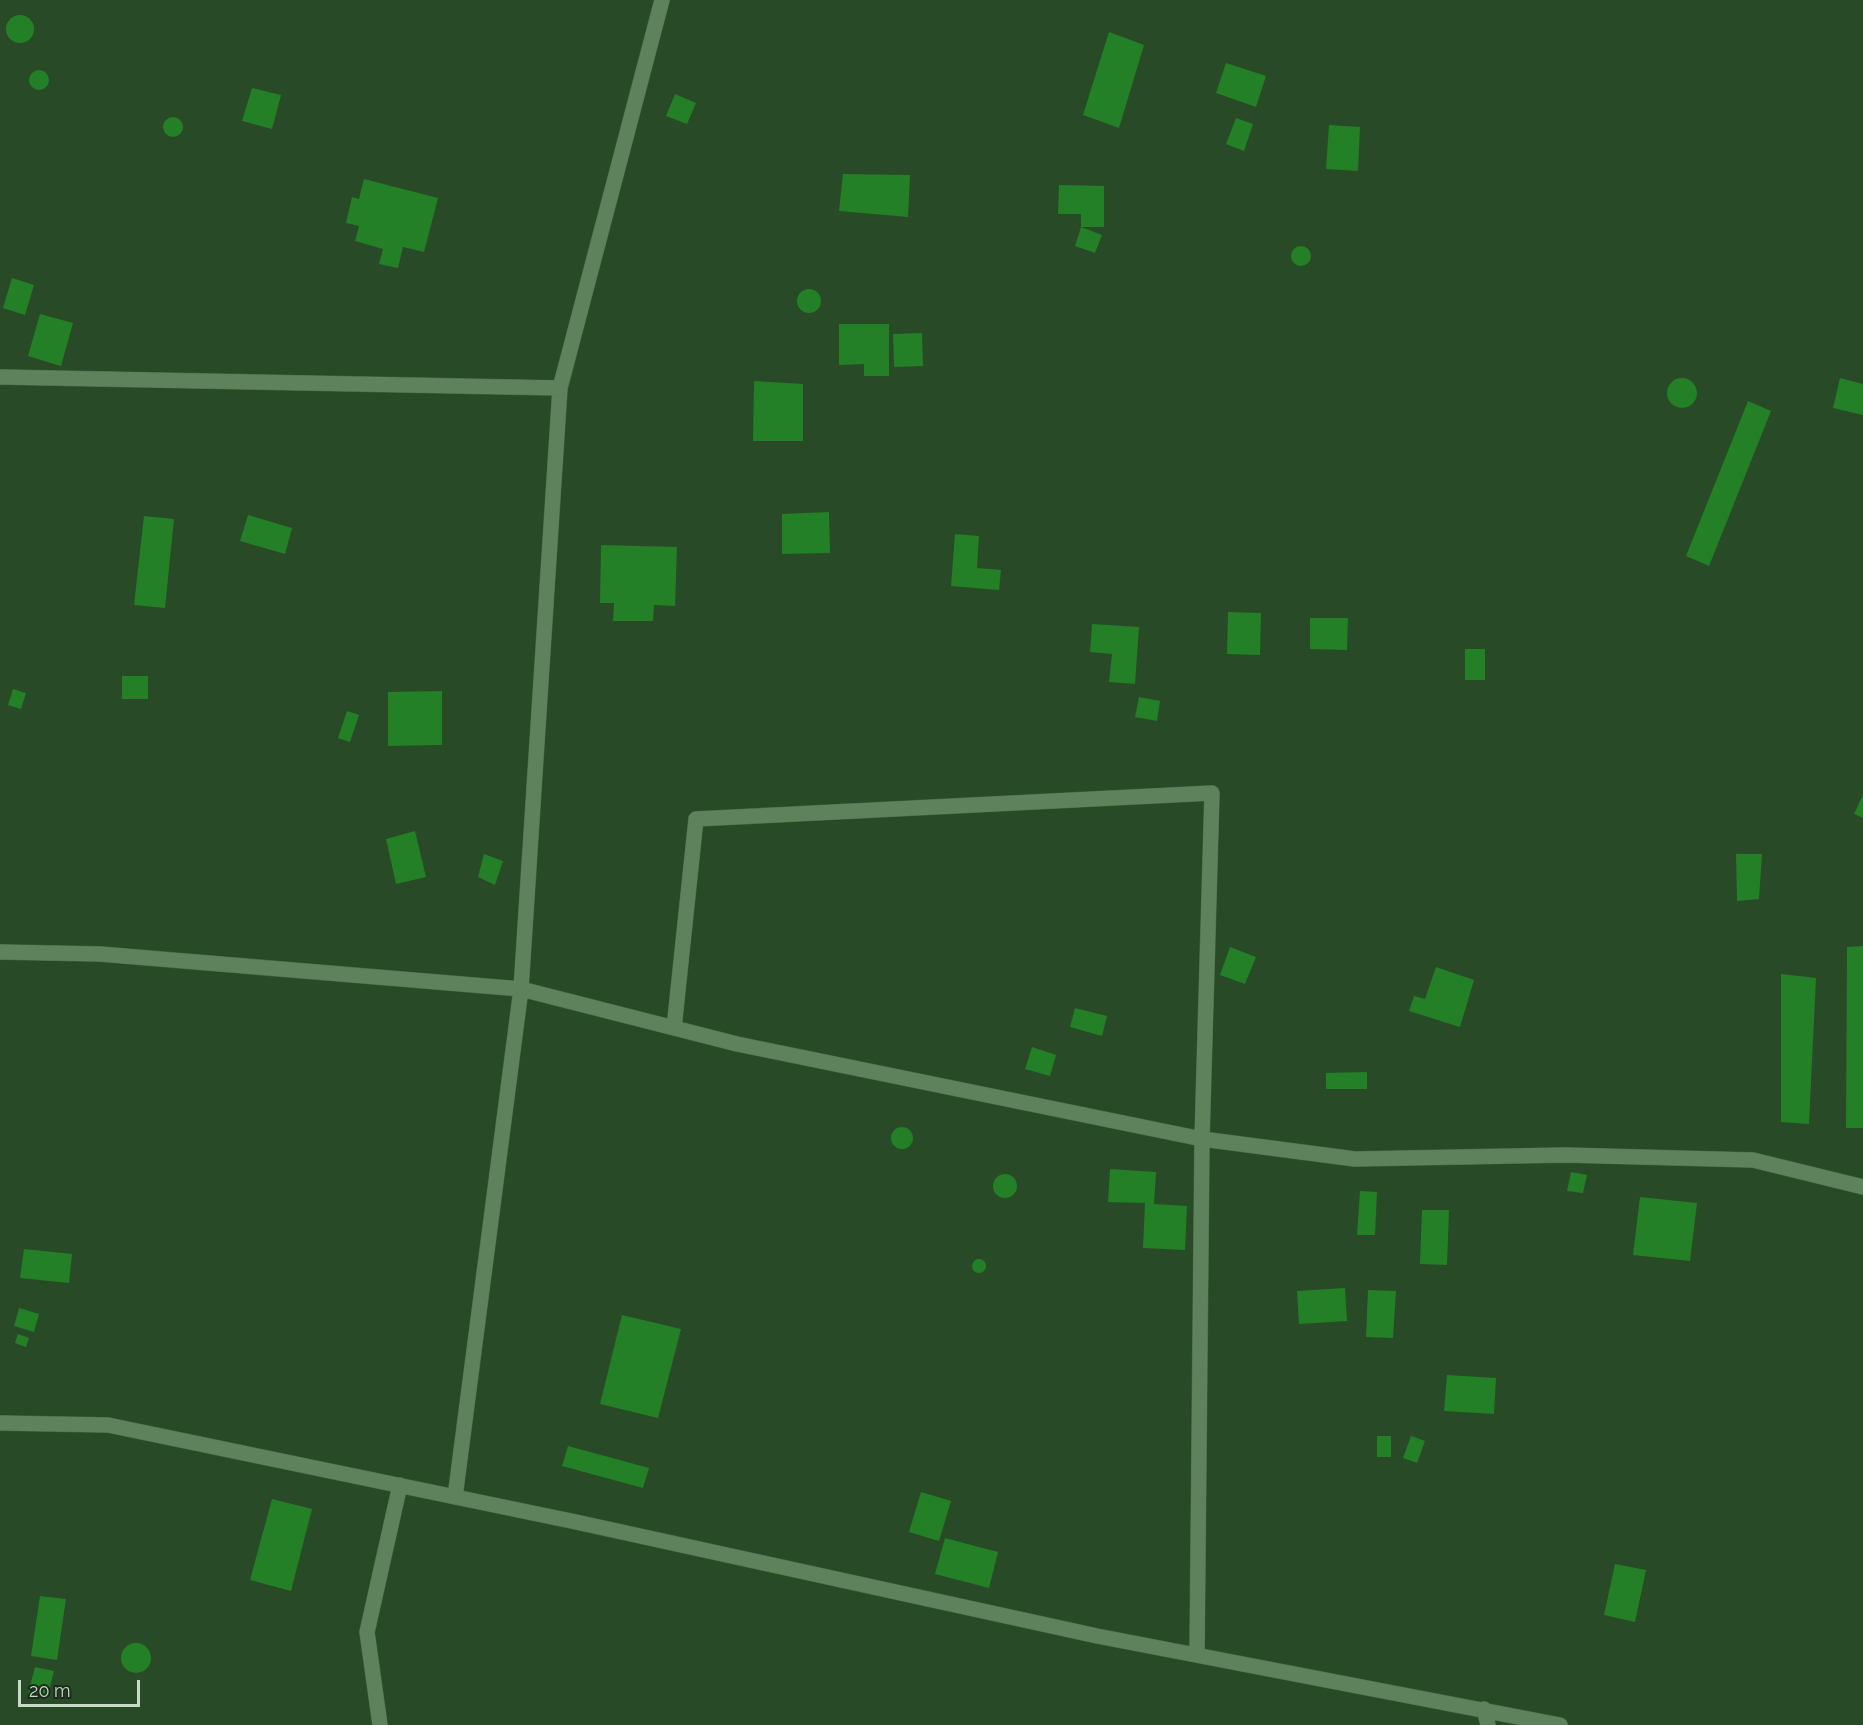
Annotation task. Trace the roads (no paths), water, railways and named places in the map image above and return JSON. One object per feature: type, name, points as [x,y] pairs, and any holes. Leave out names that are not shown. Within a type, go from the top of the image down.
[{"type":"street","points":[[455,1497],[521,989],[560,388],[662,0]]},
{"type":"street","points":[[0,377],[560,388]]},
{"type":"street","points":[[675,1028],[696,819],[1212,793],[1202,1139],[1197,1655]]},
{"type":"street","points":[[0,951],[100,954],[521,989],[737,1044],[1202,1139],[1356,1159],[1565,1155],[1754,1160],[1863,1187]]},
{"type":"street","points":[[0,1423],[108,1425],[400,1485],[1097,1636],[1560,1725]]},
{"type":"street","points":[[380,1725],[367,1632],[400,1485]]},
{"type":"street","points":[[1484,1709],[1488,1725]]}]
